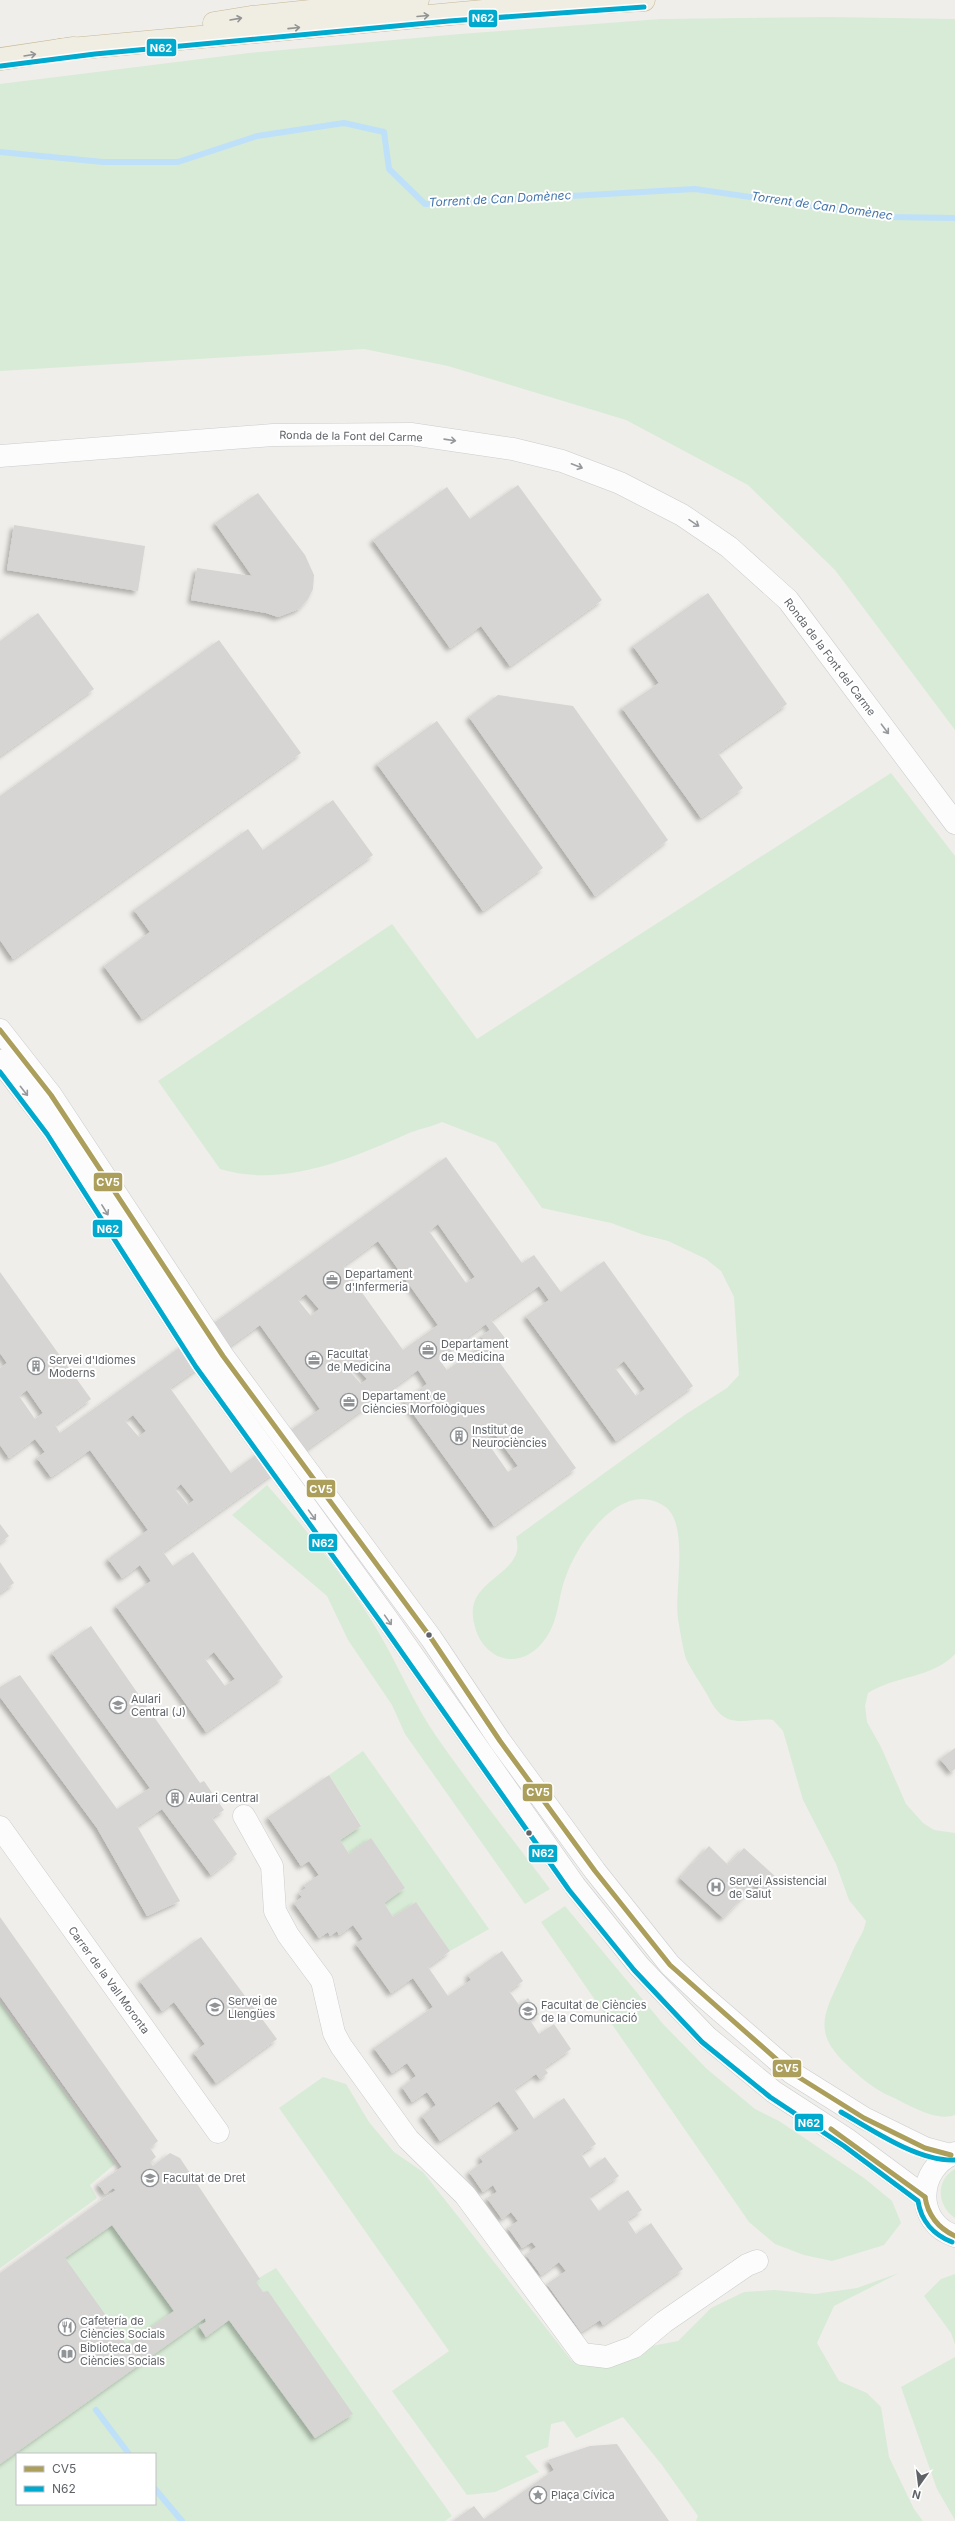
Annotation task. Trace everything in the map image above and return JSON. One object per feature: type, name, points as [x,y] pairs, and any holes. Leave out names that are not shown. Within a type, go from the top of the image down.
[{"type":"highway","points":[[0,59],[60,50],[251,16],[418,0]]},
{"type":"highway","points":[[60,50],[537,6],[644,0]]},
{"type":"street","name":"Ronda de la Font del Carme","points":[[0,456],[274,435],[411,434],[513,449],[562,461],[620,483],[682,515],[729,547],[788,600],[955,823]]},
{"type":"street","points":[[0,1030],[51,1095],[223,1356],[431,1638],[500,1741],[595,1871],[665,1959],[702,1996],[792,2073],[864,2118],[925,2148],[953,2154]]},
{"type":"street","points":[[0,1061],[53,1130],[202,1363],[385,1616],[575,1886],[639,1966],[708,2037],[774,2092],[848,2140],[925,2197]]},
{"type":"street","points":[[244,1816],[272,1866],[275,1911],[288,1935],[322,1981],[334,2033],[341,2046],[408,2139],[465,2195],[582,2354],[606,2357],[634,2346],[664,2322],[747,2266],[757,2261]]},
{"type":"street","name":"Carrer de la Vall Moronta","points":[[0,1827],[218,2132]]},
{"type":"street","points":[[953,2154],[940,2162],[931,2172],[926,2184],[925,2197],[927,2209],[933,2220],[945,2232],[955,2236]]},
{"type":"green space","points":[[828,17],[955,19],[955,730],[835,570],[748,485],[626,420],[448,366],[364,349],[0,371],[0,84],[249,53],[460,34],[661,19]]},
{"type":"green space","points":[[891,773],[955,856],[955,1654],[936,1668],[878,1687],[868,1693],[865,1706],[867,1722],[881,1747],[906,1804],[923,1823],[934,1830],[955,1833],[955,2115],[948,2117],[923,2112],[879,2091],[861,2078],[845,2063],[828,2042],[824,2022],[826,2013],[834,1991],[863,1931],[866,1921],[849,1900],[836,1864],[803,1800],[783,1731],[773,1720],[739,1721],[724,1717],[714,1707],[687,1661],[678,1618],[679,1541],[677,1526],[672,1514],[664,1506],[648,1500],[633,1500],[618,1507],[604,1518],[580,1547],[572,1562],[563,1584],[553,1624],[546,1638],[536,1649],[524,1656],[513,1659],[502,1658],[491,1652],[483,1644],[477,1632],[473,1617],[473,1605],[477,1596],[484,1588],[513,1560],[517,1551],[516,1537],[686,1414],[727,1388],[739,1375],[734,1297],[721,1271],[706,1259],[668,1241],[644,1235],[611,1223],[542,1208],[496,1143],[442,1122],[411,1132],[363,1153],[316,1168],[292,1173],[268,1175],[244,1174],[220,1169],[158,1081],[392,924],[477,1039]]},
{"type":"green space","points":[[267,1485],[298,1521],[359,1600],[383,1640],[428,1724],[478,1794],[550,1889],[525,1904],[405,1734],[392,1705],[348,1640],[327,1596],[232,1515]]},
{"type":"green space","points":[[363,1751],[489,1929],[450,1951],[416,1902],[393,1917],[384,1903],[405,1888],[371,1839],[349,1854],[340,1840],[361,1825],[329,1775]]},
{"type":"green space","points":[[565,1906],[663,2024],[707,2069],[755,2109],[779,2121],[864,2178],[892,2201],[901,2223],[884,2245],[832,2261],[804,2255],[775,2244],[749,2222],[541,1922]]},
{"type":"green space","points":[[0,2002],[115,2164],[90,2185],[97,2198],[0,2268]]},
{"type":"green space","points":[[323,2077],[346,2084],[369,2122],[394,2152],[423,2172],[572,2361],[678,2341],[711,2308],[744,2292],[775,2290],[815,2294],[857,2288],[899,2273],[834,2306],[817,2343],[839,2381],[867,2393],[881,2407],[889,2457],[914,2509],[923,2521],[696,2521],[698,2516],[662,2465],[623,2417],[576,2438],[564,2421],[551,2424],[548,2447],[525,2456],[539,2472],[495,2492],[467,2495],[392,2391],[449,2351],[279,2108]]},
{"type":"green space","points":[[955,2169],[955,2218],[945,2207],[942,2200],[941,2186],[944,2180]]},
{"type":"green space","points":[[117,2215],[250,2283],[276,2268],[452,2516],[445,2521],[0,2521],[0,2453],[58,2257]]},
{"type":"green space","points":[[955,2274],[955,2345],[951,2333],[924,2296],[941,2279]]},
{"type":"green space","points":[[955,2357],[955,2520],[937,2489],[901,2387]]},
{"type":"building","points":[[518,485],[602,600],[510,666],[481,626],[450,648],[373,540],[447,487],[470,519]]},
{"type":"building","points":[[258,493],[305,555],[314,575],[313,589],[308,599],[299,609],[278,617],[266,613],[191,600],[197,568],[252,576],[215,523]]},
{"type":"building","points":[[14,525],[145,546],[138,591],[7,570]]},
{"type":"building","points":[[708,593],[787,704],[718,753],[743,788],[701,818],[622,708],[659,683],[633,646]]},
{"type":"building","points":[[38,613],[94,689],[0,756],[0,641]]},
{"type":"building","points":[[219,640],[301,753],[13,959],[0,940],[0,796]]},
{"type":"building","points":[[498,695],[573,706],[668,840],[595,896],[469,717]]},
{"type":"building","points":[[437,721],[543,868],[483,911],[377,764]]},
{"type":"building","points":[[333,800],[373,855],[142,1019],[104,966],[150,932],[134,910],[248,829],[263,850]]},
{"type":"building","points":[[446,1157],[522,1263],[534,1255],[561,1292],[604,1261],[693,1386],[616,1441],[526,1316],[549,1300],[539,1286],[491,1320],[505,1338],[490,1349],[576,1468],[494,1526],[404,1401],[427,1384],[418,1370],[163,1552],[173,1566],[193,1552],[283,1677],[206,1732],[116,1606],[151,1581],[140,1565],[122,1578],[108,1559],[148,1530],[90,1450],[51,1477],[37,1458],[45,1452],[35,1439],[9,1458],[0,1445],[0,1368],[7,1363],[0,1353],[0,1272],[91,1399],[55,1425],[60,1433]],"holes":[[[438,1224],[475,1277],[466,1283],[429,1231]],[[378,1241],[438,1325],[403,1350],[343,1266]],[[306,1294],[319,1309],[311,1316],[298,1300]],[[486,1324],[490,1330],[481,1336],[486,1342],[447,1370],[438,1358]],[[260,1325],[320,1409],[231,1473],[170,1388]],[[624,1361],[645,1389],[636,1396],[615,1368]],[[353,1363],[367,1379],[361,1384],[347,1368]],[[27,1390],[43,1413],[35,1419],[19,1396]],[[133,1415],[146,1431],[139,1437],[125,1421]],[[494,1433],[518,1466],[508,1472],[485,1439]],[[181,1484],[194,1500],[188,1505],[175,1489]],[[214,1652],[235,1679],[225,1686],[205,1659]]]},
{"type":"building","points":[[0,1524],[9,1536],[0,1543]]},
{"type":"building","points":[[0,1562],[14,1583],[0,1593]]},
{"type":"building","name":"Aulari Central","points":[[91,1626],[200,1783],[204,1781],[224,1810],[212,1818],[237,1854],[211,1875],[162,1809],[137,1826],[180,1901],[147,1916],[97,1828],[0,1697],[0,1687],[20,1675],[117,1809],[150,1788],[52,1653]]},
{"type":"building","points":[[955,1748],[955,1769],[951,1772],[940,1759]]},
{"type":"building","name":"Facultat de Ciències de la Comunicació","points":[[329,1775],[361,1826],[340,1840],[349,1854],[371,1838],[405,1888],[384,1903],[393,1917],[416,1902],[450,1951],[428,1967],[448,1996],[471,1980],[468,1975],[502,1951],[523,1981],[509,1991],[519,2005],[528,1998],[539,2014],[530,2020],[539,2034],[554,2024],[571,2049],[544,2068],[548,2073],[540,2079],[536,2074],[514,2089],[534,2119],[564,2098],[596,2144],[581,2154],[590,2168],[605,2157],[619,2176],[589,2197],[599,2211],[628,2190],[642,2210],[627,2220],[636,2234],[651,2223],[683,2269],[603,2325],[600,2320],[581,2332],[547,2284],[566,2271],[559,2262],[541,2275],[526,2255],[536,2247],[532,2242],[522,2248],[508,2228],[518,2221],[511,2212],[502,2219],[487,2198],[497,2192],[493,2185],[483,2192],[469,2172],[483,2162],[480,2157],[519,2129],[499,2101],[440,2141],[422,2116],[436,2105],[427,2092],[412,2102],[402,2087],[416,2076],[407,2063],[392,2073],[374,2048],[433,2007],[413,1978],[391,1993],[356,1944],[363,1939],[353,1925],[339,1935],[337,1931],[330,1936],[328,1932],[319,1938],[294,1903],[302,1897],[299,1893],[306,1888],[304,1885],[319,1875],[309,1861],[301,1866],[268,1817]]},
{"type":"building","name":"Servei Assistencial de Salut","points":[[709,1846],[728,1865],[744,1848],[777,1878],[764,1893],[755,1884],[723,1918],[680,1878]]},
{"type":"building","name":"Facultat de Dret","points":[[0,1917],[158,2141],[150,2148],[156,2157],[150,2162],[153,2166],[170,2153],[180,2158],[260,2279],[256,2282],[263,2292],[268,2291],[353,2414],[315,2438],[229,2320],[206,2337],[199,2326],[206,2322],[205,2318],[0,2464],[0,2273],[116,2190],[113,2188],[105,2194],[98,2184],[122,2167],[0,1996]],"holes":[[[112,2225],[174,2311],[127,2345],[65,2258]]]},
{"type":"building","name":"Servei de Llengües","points":[[201,1937],[277,2039],[216,2083],[194,2053],[205,2044],[174,2002],[162,2011],[140,1981]]},
{"type":"building","points":[[617,2444],[669,2521],[453,2521],[474,2506],[484,2519],[554,2470],[548,2460],[590,2446]]},
{"type":"waterway","name":"Torrent de Can Domènec","points":[[0,152],[103,162],[178,162],[257,136],[344,123],[384,132],[389,169],[425,204],[695,189],[888,217],[955,218]]},
{"type":"waterway","points":[[96,2410],[128,2453]]},
{"type":"waterway","points":[[156,2490],[182,2521]]},
{"type":"transit line","name":"N62","points":[[1,66],[95,54],[449,21],[644,7]]},
{"type":"transit line","name":"CV5","points":[[0,1030],[51,1095],[223,1356],[431,1638],[500,1741],[595,1871],[670,1965],[792,2073],[864,2118],[925,2148],[951,2155]]},
{"type":"transit line","name":"N62","points":[[0,1072],[47,1134],[196,1367],[379,1620],[569,1890],[634,1970],[702,2042],[770,2097],[844,2146],[918,2201],[922,2215],[929,2226],[945,2239],[952,2242]]},
{"type":"transit line","name":"N62","points":[[841,2112],[896,2144],[926,2156],[955,2160]]},
{"type":"transit line","name":"CV5","points":[[831,2129],[925,2197]]},
{"type":"transit line","name":"CV5","points":[[925,2197],[931,2216],[939,2225],[955,2236]]},
{"type":"place","name":"Departament d'Infermeria","points":[[332,1280]]},
{"type":"place","name":"Departament de Medicina","points":[[428,1350]]},
{"type":"place","name":"Facultat de Medicina","points":[[314,1360]]},
{"type":"place","name":"Servei d'Idiomes Moderns","points":[[36,1366]]},
{"type":"place","name":"Departament de Ciències Morfològiques","points":[[349,1402]]},
{"type":"place","name":"Institut de Neurociències","points":[[459,1436]]},
{"type":"place","name":"Aulari Central (J)","points":[[118,1705]]},
{"type":"place","name":"Aulari Central","points":[[175,1798]]},
{"type":"place","name":"Servei Assistencial de Salut","points":[[716,1887]]},
{"type":"place","name":"Servei de Llengües","points":[[215,2007]]},
{"type":"place","name":"Facultat de Ciències de la Comunicació","points":[[528,2011]]},
{"type":"place","name":"Facultat de Dret","points":[[150,2178]]},
{"type":"place","name":"Cafetería de Ciències Socials","points":[[67,2327]]},
{"type":"place","name":"Biblioteca de Ciències Socials","points":[[67,2354]]},
{"type":"place","name":"Plaça Cívica","points":[[538,2495]]}]
